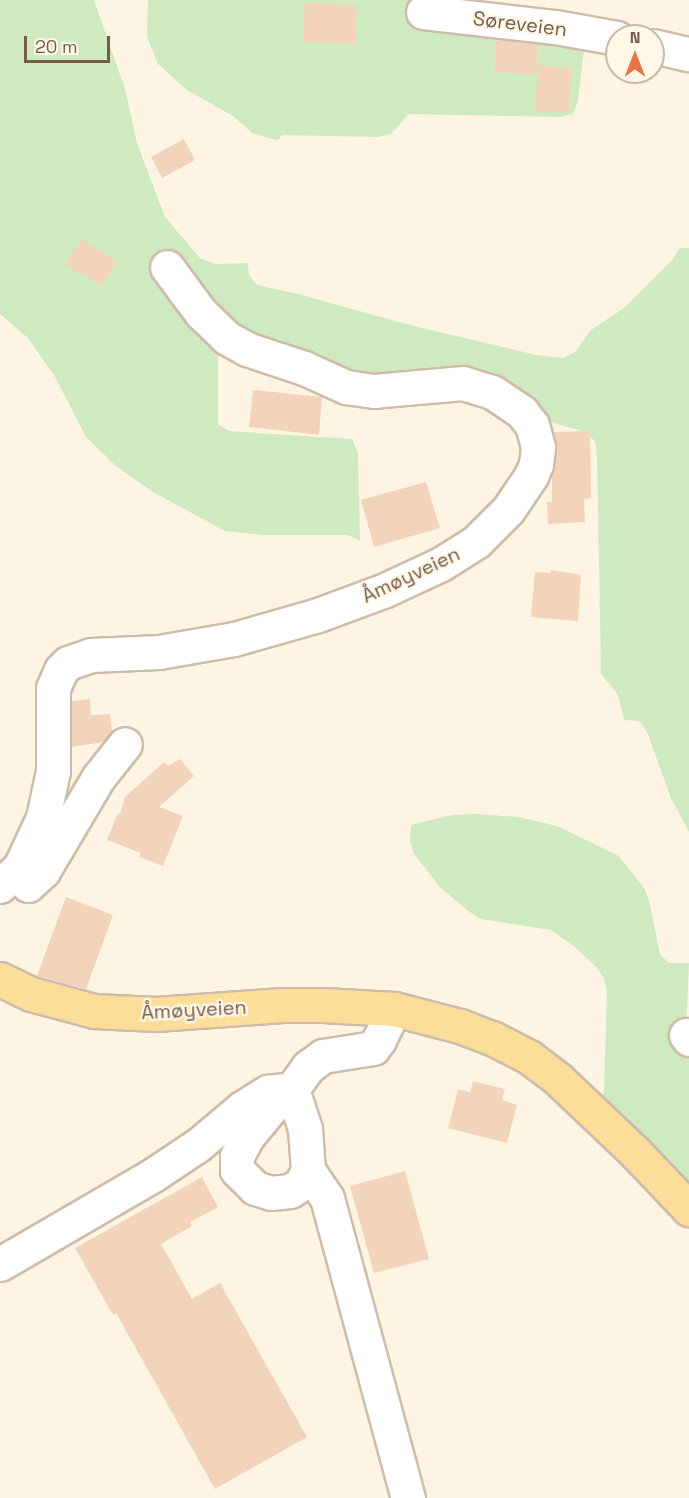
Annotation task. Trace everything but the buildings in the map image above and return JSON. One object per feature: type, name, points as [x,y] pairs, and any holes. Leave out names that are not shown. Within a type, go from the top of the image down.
[{"type":"main road","name":"Åmøyveien","points":[[0,979],[61,1004],[94,1011],[124,1014],[283,1005],[394,1009],[471,1030],[529,1057],[583,1100],[689,1209]]},
{"type":"lane","name":"Søreveien","points":[[423,12],[555,27],[605,36]]},
{"type":"lane","points":[[665,49],[689,54]]},
{"type":"lane","name":"Åmøyveien","points":[[0,886],[20,867],[34,843],[46,809],[53,771],[53,688],[61,670],[68,663],[91,655],[159,652],[234,639],[318,615],[383,591],[441,564],[476,542],[508,510],[531,476],[536,464],[538,447],[532,425],[522,412],[492,392],[463,383],[374,391],[346,387],[304,368],[247,349],[227,338],[201,313],[167,267]]},
{"type":"lane","points":[[0,891],[26,887],[37,879],[98,778],[125,744]]},
{"type":"lane","points":[[309,1170],[301,1184],[290,1191],[272,1193],[255,1188],[237,1170],[237,1156],[247,1137],[275,1103],[292,1089],[308,1067],[323,1056],[373,1048],[380,1040],[394,1009]]},
{"type":"lane","points":[[292,1089],[305,1129],[309,1170],[327,1198],[408,1498]]},
{"type":"lane","points":[[0,1264],[153,1175],[198,1145],[242,1108],[268,1092],[292,1089]]},
{"type":"green space","points":[[0,0],[94,0],[125,89],[137,143],[165,217],[200,258],[216,264],[248,263],[249,275],[257,285],[410,325],[536,355],[563,358],[575,352],[591,330],[624,308],[673,259],[680,248],[689,248],[689,832],[671,798],[647,732],[639,721],[624,720],[618,695],[601,674],[597,455],[595,441],[582,431],[498,407],[322,373],[280,339],[238,338],[225,341],[218,357],[218,424],[229,431],[352,439],[358,453],[360,541],[348,535],[264,535],[225,531],[153,492],[117,467],[86,437],[54,375],[28,338],[0,314]]},
{"type":"green space","points":[[148,0],[458,0],[586,33],[578,101],[573,114],[560,117],[409,114],[391,134],[378,137],[282,135],[278,140],[265,137],[252,133],[233,116],[187,90],[158,64],[147,37]]},
{"type":"green space","points":[[452,815],[518,817],[557,826],[619,856],[644,888],[649,900],[660,954],[669,963],[689,963],[686,1029],[689,1055],[689,1225],[652,1188],[628,1174],[615,1150],[597,1131],[604,1090],[607,992],[604,978],[575,947],[551,930],[481,919],[469,912],[439,886],[414,854],[410,842],[411,825]]}]
